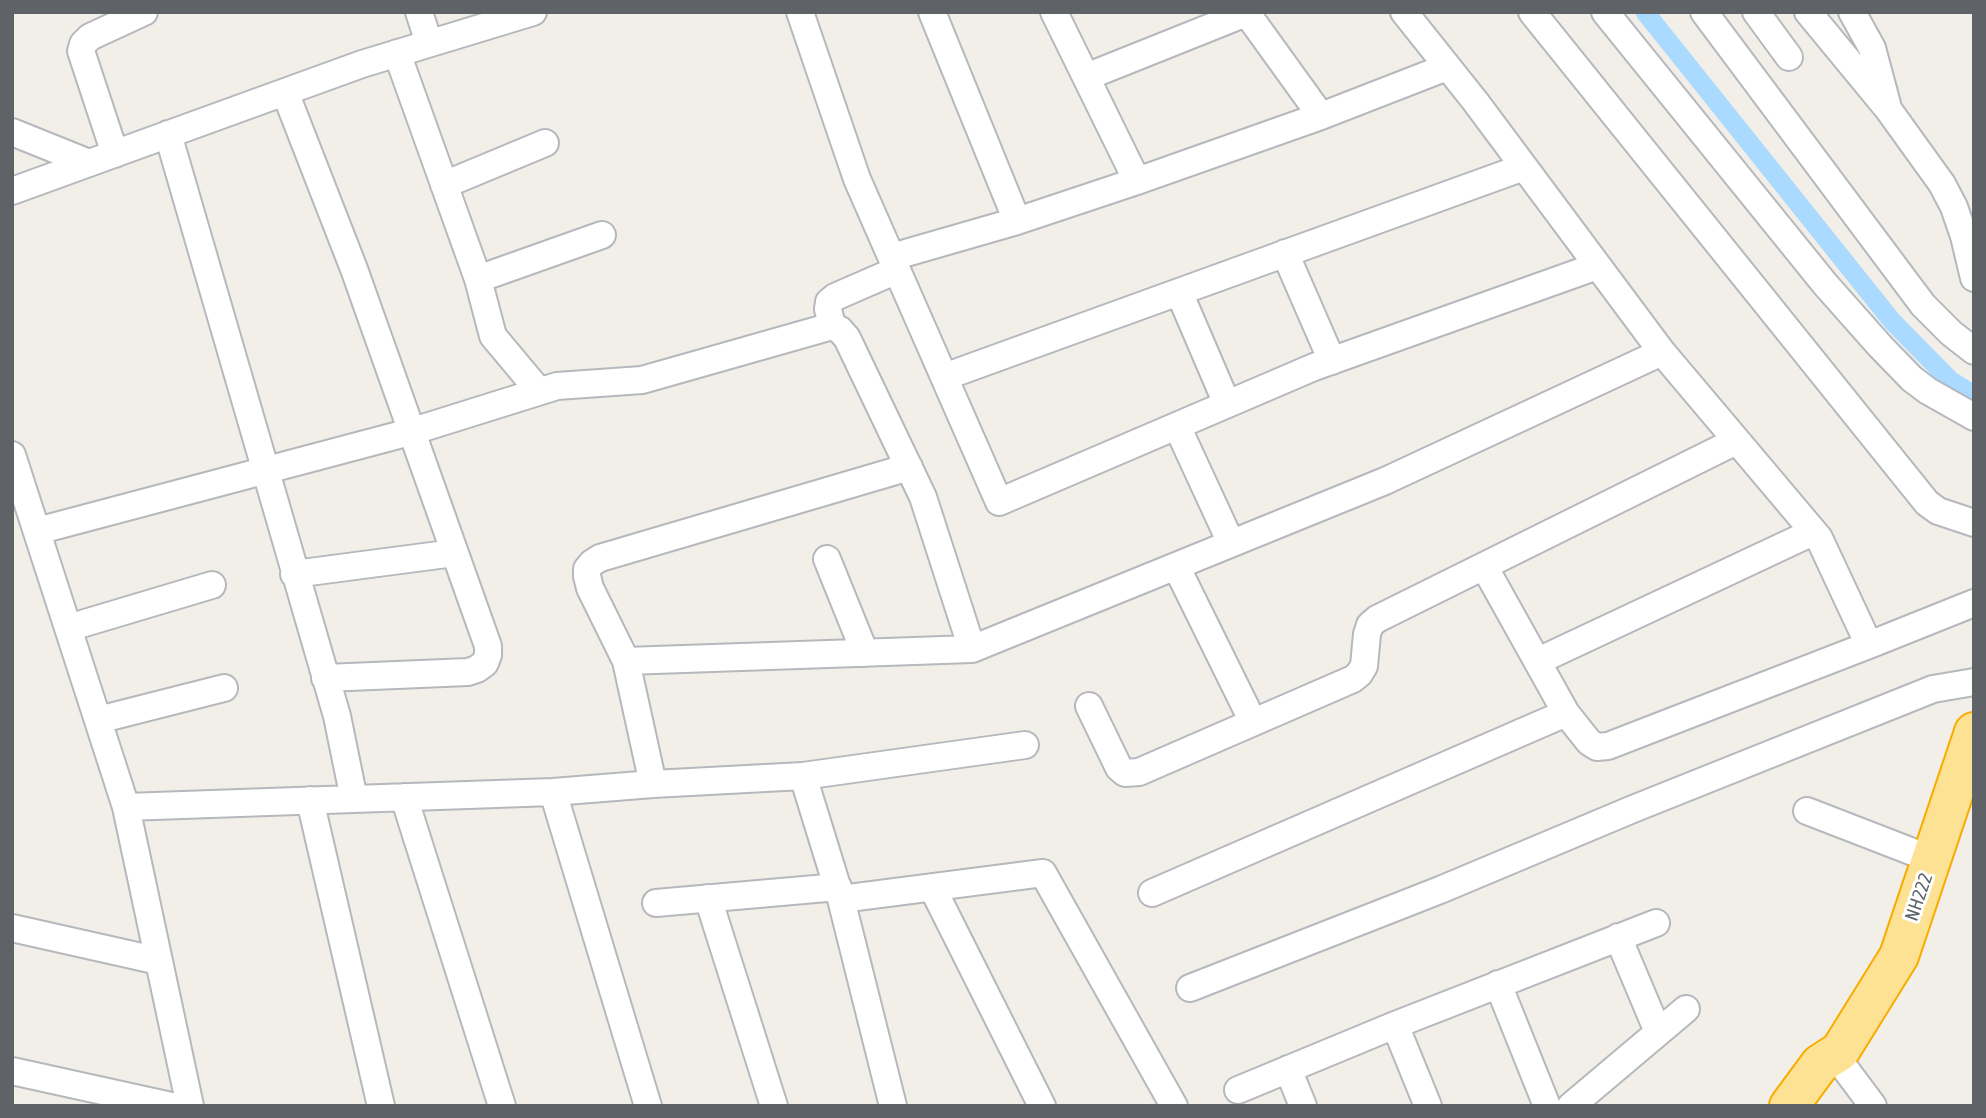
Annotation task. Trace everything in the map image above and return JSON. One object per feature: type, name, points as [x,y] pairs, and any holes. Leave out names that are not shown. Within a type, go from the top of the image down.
[{"type":"highway","name":"NH222","points":[[1813,1106],[1899,956],[1931,859],[1968,780],[1974,732]]},
{"type":"highway","name":"NH222","points":[[1789,1106],[1822,1061],[1841,1057]]},
{"type":"street","points":[[116,154],[81,51],[83,44],[90,37],[144,12]]},
{"type":"street","points":[[419,12],[429,43]]},
{"type":"street","points":[[12,191],[397,53],[533,12]]},
{"type":"street","points":[[800,12],[857,179],[999,502],[1332,361],[1597,266]]},
{"type":"street","points":[[1054,12],[1137,181]]},
{"type":"street","points":[[1404,12],[1662,352],[1819,537],[1869,645]]},
{"type":"street","points":[[1532,12],[1927,503],[1938,511],[1974,523]]},
{"type":"street","points":[[1605,12],[1825,284],[1880,346],[1912,379],[1974,417]]},
{"type":"street","points":[[1704,12],[1923,305],[1974,351]]},
{"type":"street","points":[[1756,12],[1788,57]]},
{"type":"street","points":[[1808,12],[1888,109],[1942,184],[1964,236],[1974,278]]},
{"type":"street","points":[[1852,12],[1872,48],[1888,109]]},
{"type":"street","points":[[1086,77],[1246,13],[1321,116]]},
{"type":"street","points":[[940,14],[1017,221]]},
{"type":"street","points":[[397,53],[478,279],[493,336],[540,391]]},
{"type":"street","points":[[832,326],[828,309],[830,302],[894,264],[1321,116],[1447,67]]},
{"type":"street","points":[[285,92],[354,269],[488,646],[485,663],[468,672],[325,678]]},
{"type":"street","points":[[12,132],[89,163]]},
{"type":"street","points":[[168,134],[337,716],[354,799]]},
{"type":"street","points":[[444,185],[545,143]]},
{"type":"street","points":[[944,377],[1524,167]]},
{"type":"street","points":[[478,279],[601,235]]},
{"type":"street","points":[[1285,253],[1332,361]]},
{"type":"street","points":[[1179,292],[1227,404]]},
{"type":"street","points":[[37,531],[410,432],[540,391],[571,384],[642,380],[832,326],[847,338],[923,497],[972,649]]},
{"type":"street","points":[[626,661],[972,649],[1385,481],[1662,352]]},
{"type":"street","points":[[1177,426],[1231,543]]},
{"type":"street","points":[[1088,706],[1119,768],[1132,774],[1353,679],[1364,666],[1367,634],[1370,625],[1377,619],[1736,441]]},
{"type":"street","points":[[12,455],[126,807],[190,1106]]},
{"type":"street","points":[[653,784],[626,661],[590,587],[587,569],[600,558],[909,467]]},
{"type":"street","points":[[1538,661],[1813,532]]},
{"type":"street","points":[[294,574],[454,553]]},
{"type":"street","points":[[827,559],[865,653]]},
{"type":"street","points":[[1176,566],[1253,722]]},
{"type":"street","points":[[1484,566],[1566,713],[1589,742],[1597,747],[1608,746],[1974,603]]},
{"type":"street","points":[[68,628],[212,585]]},
{"type":"street","points":[[1190,988],[1440,890],[1921,694],[1974,681]]},
{"type":"street","points":[[98,720],[223,688]]},
{"type":"street","points":[[1152,893],[1566,713]]},
{"type":"street","points":[[126,807],[553,792],[803,776],[1025,745]]},
{"type":"street","points":[[803,776],[839,893],[893,1106]]},
{"type":"street","points":[[553,792],[648,1106]]},
{"type":"street","points":[[404,797],[502,1106]]},
{"type":"street","points":[[310,800],[381,1106]]},
{"type":"street","points":[[1807,811],[1931,859]]},
{"type":"street","points":[[656,903],[932,887],[1043,873],[1174,1106]]},
{"type":"street","points":[[932,887],[1042,1106]]},
{"type":"street","points":[[708,898],[774,1106]]},
{"type":"street","points":[[1238,1090],[1395,1025],[1656,923]]},
{"type":"street","points":[[12,928],[159,961]]},
{"type":"street","points":[[1618,937],[1658,1032]]},
{"type":"street","points":[[1498,984],[1547,1106]]},
{"type":"street","points":[[1571,1106],[1686,1009]]},
{"type":"street","points":[[1395,1025],[1428,1106]]},
{"type":"street","points":[[1841,1057],[1873,1106]]},
{"type":"street","points":[[1288,1069],[1303,1106]]},
{"type":"street","points":[[12,1071],[171,1106]]},
{"type":"waterway","points":[[1645,12],[1892,321],[1950,380],[1974,395]]}]
